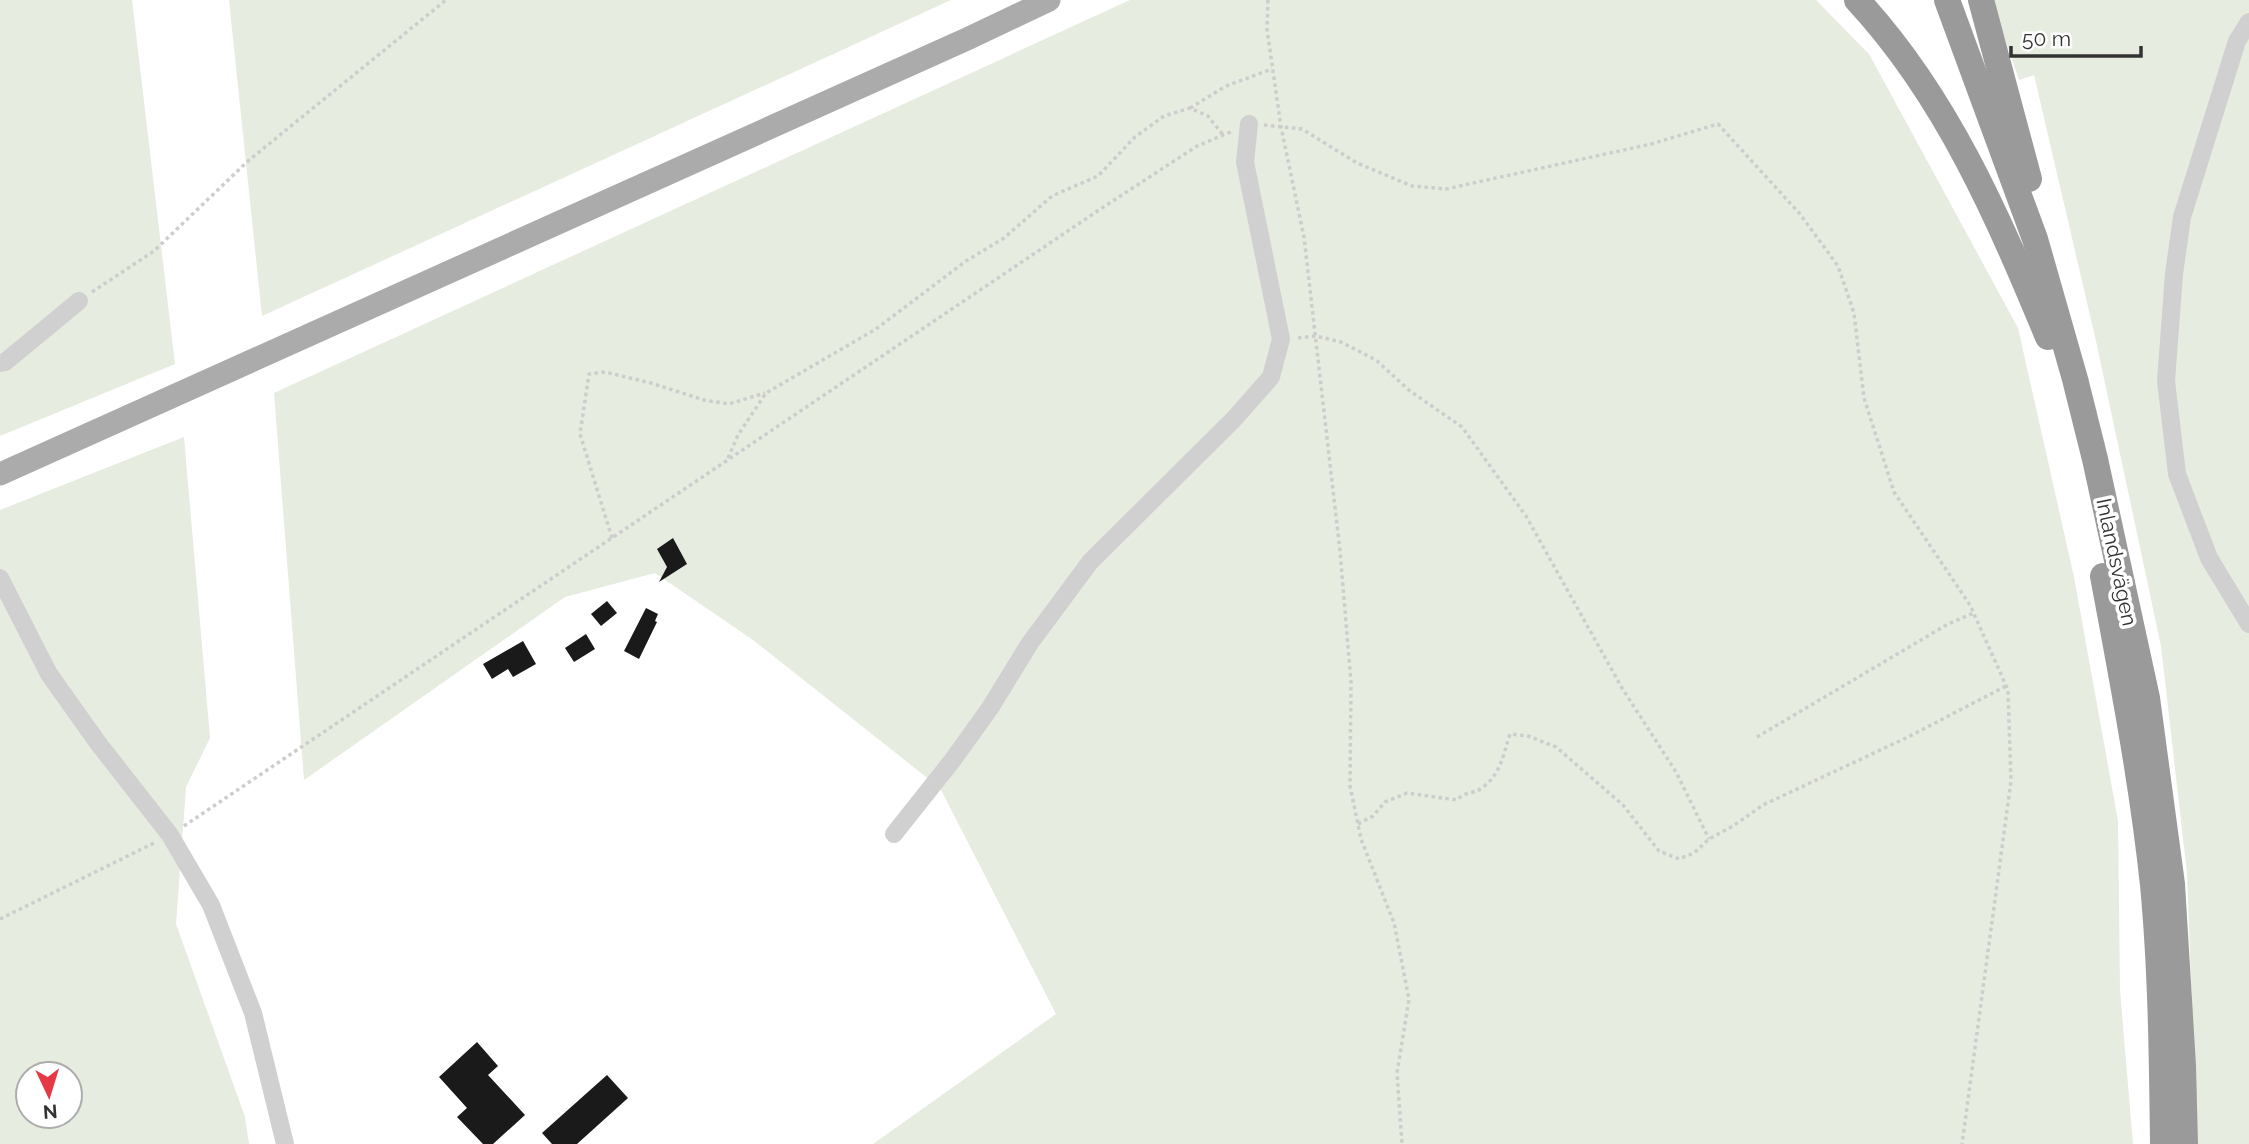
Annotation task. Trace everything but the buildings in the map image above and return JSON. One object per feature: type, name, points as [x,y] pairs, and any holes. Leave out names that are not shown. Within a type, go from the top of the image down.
[{"type":"highway","points":[[1857,0],[1917,73],[1957,138],[2001,224],[2050,341]]},
{"type":"highway","name":"Inlandsvägen","points":[[1931,0],[2012,213],[2050,341],[2080,461],[2124,688],[2151,872],[2162,1062],[2163,1144]]},
{"type":"highway","name":"Inlandsvägen","points":[[1947,0],[2035,240],[2075,379],[2095,459],[2149,712],[2172,884],[2185,1144]]},
{"type":"highway","points":[[1981,0],[2055,285],[2075,379]]},
{"type":"main road","points":[[0,474],[942,51],[1049,0]]},
{"type":"street","points":[[2249,22],[2237,41],[2182,217],[2174,274],[2166,381],[2177,474],[2209,558],[2249,624]]},
{"type":"street","points":[[894,834],[953,761],[1030,643],[1090,562],[1234,419],[1271,377],[1281,339],[1245,162],[1249,124]]},
{"type":"street","points":[[0,363],[5,362],[79,301]]},
{"type":"street","points":[[0,578],[49,674],[98,743],[170,835],[211,905],[253,1013],[285,1144]]},
{"type":"path","points":[[79,301],[154,251],[258,152],[446,0]]},
{"type":"path","points":[[1268,0],[1267,29],[1272,69],[1304,237],[1316,336],[1350,669],[1350,786],[1361,839],[1394,923],[1409,999],[1397,1073],[1402,1144]]},
{"type":"path","points":[[612,538],[580,434],[589,374],[605,372],[704,400],[729,404],[766,393],[876,329],[966,261],[1004,238],[1052,196],[1098,176],[1135,137],[1164,116],[1190,108],[1226,86],[1272,69]]},
{"type":"path","points":[[1190,108],[1208,116],[1223,135]]},
{"type":"path","points":[[0,919],[170,835],[1197,146],[1249,124],[1302,129],[1357,163],[1412,186],[1446,189],[1651,144],[1718,124],[1800,214],[1838,266],[1854,313],[1864,398],[1894,492],[1974,613],[2006,686],[2011,781],[1962,1144]]},
{"type":"path","points":[[1316,336],[1341,342],[1376,360],[1410,391],[1462,426],[1526,516],[1622,688],[1676,772],[1709,838]]},
{"type":"path","points":[[727,460],[738,435],[766,393]]},
{"type":"path","points":[[1757,737],[1948,624],[1974,613]]},
{"type":"path","points":[[1358,824],[1373,816],[1385,803],[1407,793],[1457,800],[1463,794],[1480,789],[1500,770],[1510,734],[1528,736],[1556,747],[1623,805],[1659,851],[1679,859],[1694,853],[1709,838],[1733,826],[1763,805],[1908,737],[2006,686]]},
{"type":"shaded area","points":[[0,0],[132,0],[175,364],[0,436]]},
{"type":"shaded area","points":[[229,0],[951,0],[262,316]]},
{"type":"shaded area","points":[[1130,0],[1816,0],[1869,54],[2018,328],[2074,577],[2118,821],[2120,990],[2133,1144],[873,1144],[1056,1014],[940,788],[753,640],[655,573],[565,597],[304,780],[274,393]]},
{"type":"shaded area","points":[[1992,0],[2249,0],[2249,1144],[2197,1144],[2187,873],[2161,646],[2096,341],[2034,75],[2019,80]]},
{"type":"shaded area","points":[[184,437],[210,738],[186,787],[176,924],[245,1117],[249,1144],[0,1144],[0,510]]}]
